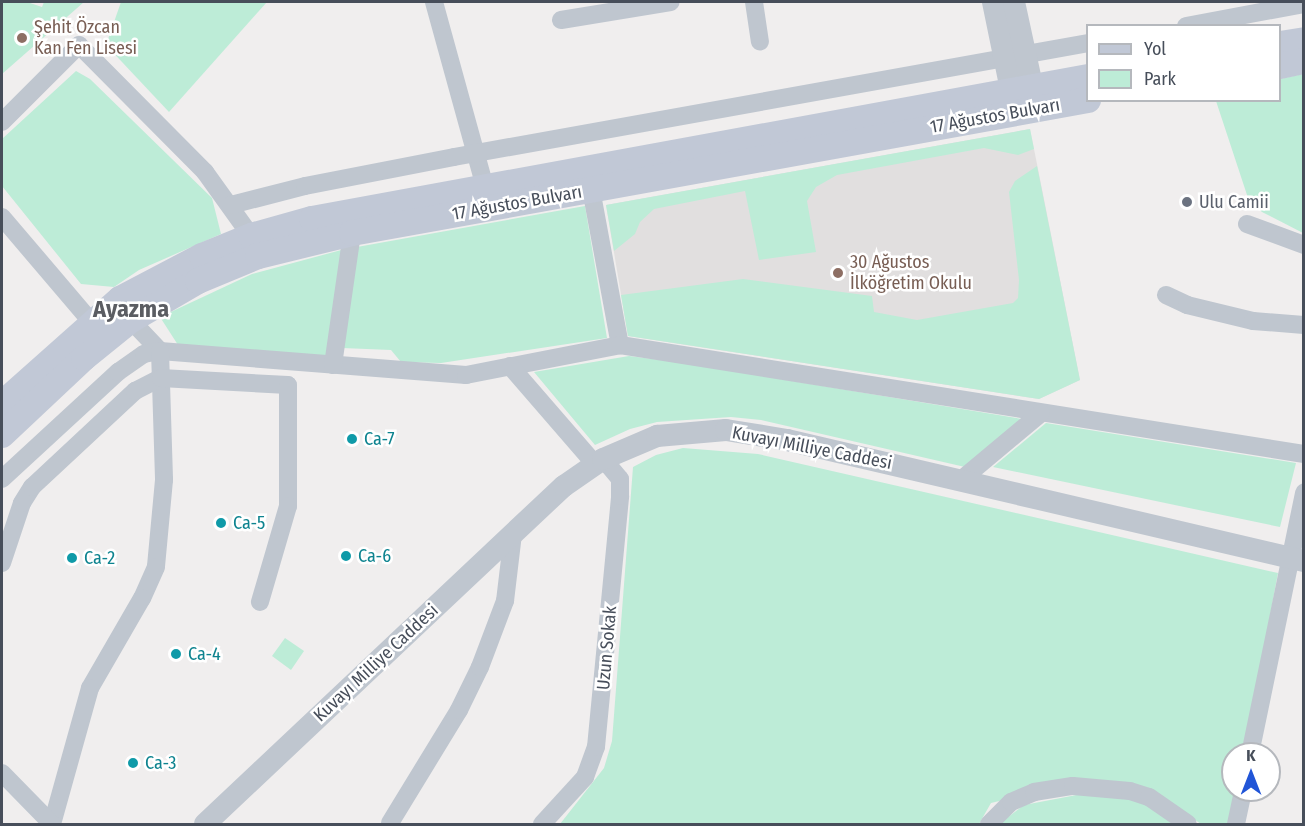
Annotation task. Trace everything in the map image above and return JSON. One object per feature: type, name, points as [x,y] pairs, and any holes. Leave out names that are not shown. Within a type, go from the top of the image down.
[{"type":"main road","points":[[1281,44],[1304,40]]},
{"type":"main road","points":[[1281,66],[1304,62]]},
{"type":"main road","name":"17 Ağustos Bulvarı","points":[[123,311],[175,293],[231,266],[352,233],[591,189],[1024,100],[1086,78]]},
{"type":"main road","name":"17 Ağustos Bulvarı","points":[[2,404],[123,311],[202,256],[251,236],[312,219],[485,187],[1024,100],[1086,100]]},
{"type":"main road","name":"17 Ağustos Bulvarı","points":[[2,435],[98,331]]},
{"type":"street","points":[[434,2],[485,187]]},
{"type":"street","points":[[561,20],[671,2]]},
{"type":"street","points":[[754,2],[760,42]]},
{"type":"street","points":[[993,2],[1014,56],[1024,100]]},
{"type":"street","points":[[1014,2],[1014,56]]},
{"type":"street","points":[[1197,24],[1304,4]]},
{"type":"street","points":[[231,205],[305,186],[476,153],[1086,43]]},
{"type":"street","points":[[2,122],[79,45],[205,172],[231,205],[251,236]]},
{"type":"street","points":[[591,189],[620,345]]},
{"type":"street","points":[[2,217],[98,331]]},
{"type":"street","points":[[1247,224],[1304,245]]},
{"type":"street","points":[[333,365],[352,233]]},
{"type":"street","points":[[1166,295],[1187,305],[1253,321],[1304,325]]},
{"type":"street","points":[[52,825],[90,688],[142,598],[156,567],[164,480],[160,351],[123,311]]},
{"type":"street","points":[[2,479],[118,372],[144,354],[160,351],[448,375],[485,373],[620,345],[1304,454]]},
{"type":"street","name":"Uzun Sokak","points":[[510,366],[599,462],[620,479],[596,747],[585,777],[542,825]]},
{"type":"street","points":[[2,563],[22,503],[32,487],[135,391],[161,378],[288,385],[288,506],[260,602]]},
{"type":"street","points":[[961,480],[1041,413]]},
{"type":"street","name":"Kuvayı Milliye Caddesi","points":[[205,825],[564,486],[599,462],[657,436],[726,430],[788,440],[961,480],[1299,564]]},
{"type":"street","points":[[1253,742],[1299,564],[1304,494]]},
{"type":"street","points":[[390,823],[459,710],[480,667],[507,591],[513,534]]},
{"type":"street","points":[[2,773],[52,825]]},
{"type":"street","points":[[989,825],[1011,802],[1034,792],[1073,786],[1130,791],[1149,797],[1188,825]]},
{"type":"street","points":[[1236,825],[1241,802]]},
{"type":"shaded area","name":"30 Ağustos İlköğretim Okulu","points":[[1030,129],[1080,380],[1039,399],[628,336],[606,205]]},
{"type":"green space","name":"Şehit Özcan Kan Fen Lisesi","points":[[2,2],[27,2],[42,7],[44,2],[84,2],[2,74]]},
{"type":"green space","points":[[121,2],[267,2],[169,112],[106,45]]},
{"type":"green space","points":[[76,71],[90,79],[212,198],[221,234],[139,270],[114,287],[81,284],[2,186],[2,139]]},
{"type":"green space","points":[[1303,74],[1303,233],[1262,212],[1248,198],[1216,102],[1281,102],[1281,79]]},
{"type":"green space","points":[[1030,129],[1034,149],[1018,155],[984,148],[837,175],[816,187],[807,201],[816,252],[759,260],[745,191],[654,209],[640,222],[635,234],[614,251],[606,205]]},
{"type":"green space","points":[[1037,166],[1080,380],[1039,399],[628,336],[621,295],[743,279],[872,296],[874,312],[917,320],[1013,303],[1018,298],[1019,280],[1009,192],[1015,181]]},
{"type":"green space","points":[[585,206],[607,338],[441,363],[401,362],[391,350],[342,348],[357,247]]},
{"type":"green space","points":[[345,249],[328,356],[178,345],[160,317],[252,274]]},
{"type":"green space","points":[[629,356],[1022,419],[965,467],[761,420],[731,417],[657,422],[630,429],[595,445],[534,372]]},
{"type":"green space","points":[[1046,423],[1296,463],[1280,527],[993,467]]},
{"type":"green space","points":[[683,448],[758,454],[1278,573],[1246,742],[1221,742],[1221,802],[1235,802],[1230,824],[1201,824],[1154,792],[1130,783],[1090,779],[991,803],[979,824],[560,824],[604,768],[612,741],[633,467],[656,455]]},
{"type":"green space","points":[[285,638],[304,651],[291,670],[272,656]]},
{"type":"green space","points":[[1087,793],[1145,801],[1182,824],[999,824],[1024,805]]},
{"type":"place","name":"Şehit Özcan Kan Fen Lisesi","points":[[22,38]]},
{"type":"place","name":"Ulu Camii","points":[[1187,202]]},
{"type":"place","name":"30 Ağustos İlköğretim Okulu","points":[[838,273]]},
{"type":"place","name":"Ca-7","points":[[352,439]]},
{"type":"place","name":"Ca-5","points":[[221,523]]},
{"type":"place","name":"Ca-6","points":[[346,556]]},
{"type":"place","name":"Ca-2","points":[[72,558]]},
{"type":"place","name":"Ca-4","points":[[176,654]]},
{"type":"place","name":"Ca-3","points":[[133,763]]},
{"type":"district","name":"Ayazma","points":[[131,310]]}]
